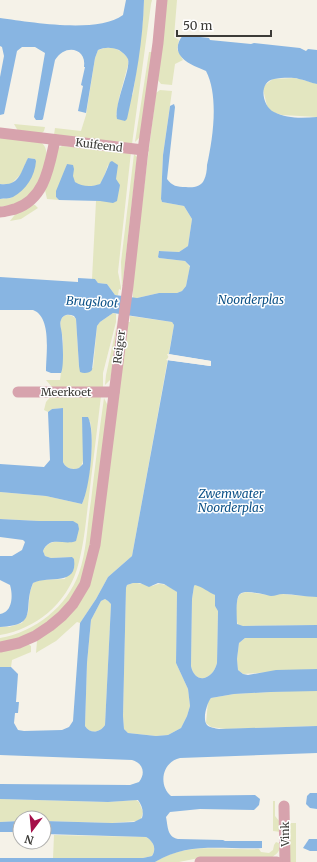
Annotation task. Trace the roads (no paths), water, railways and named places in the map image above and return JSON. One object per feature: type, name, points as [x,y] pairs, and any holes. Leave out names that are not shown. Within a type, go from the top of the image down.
[{"type":"street","name":"Reiger","points":[[0,647],[19,643],[35,636],[50,626],[73,604],[85,584],[96,545],[162,0]]},
{"type":"street","name":"Kuifeend","points":[[0,133],[143,150]]},
{"type":"street","points":[[0,212],[23,206],[35,197],[42,186],[47,173],[55,140]]},
{"type":"street","name":"Meerkoet","points":[[18,392],[114,392]]},
{"type":"street","name":"Vink","points":[[284,806],[285,862]]},
{"type":"street","name":"Vink","points":[[200,862],[277,862]]},
{"type":"water","points":[[126,0],[144,0],[136,75],[127,119],[125,121],[117,119],[117,112],[127,71],[128,59],[119,50],[113,48],[103,48],[98,50],[95,58],[86,113],[78,111],[85,67],[82,56],[79,52],[74,50],[64,51],[59,55],[55,60],[43,119],[36,120],[34,117],[45,53],[35,47],[22,47],[17,51],[4,114],[0,115],[0,77],[4,56],[2,47],[0,46],[0,18],[46,24],[97,24],[112,21],[123,15]]},
{"type":"water","points":[[183,35],[209,38],[210,40],[300,48],[306,51],[308,49],[317,50],[317,84],[293,78],[274,79],[269,81],[266,85],[264,94],[267,105],[274,112],[295,118],[317,117],[317,597],[291,594],[271,596],[246,592],[240,594],[237,600],[237,624],[243,626],[317,625],[317,638],[245,638],[239,643],[237,659],[238,670],[243,674],[248,675],[276,670],[317,669],[317,691],[234,694],[211,698],[208,703],[205,719],[208,726],[219,729],[317,726],[317,753],[180,758],[174,760],[166,769],[163,780],[164,786],[171,796],[255,795],[260,799],[259,805],[254,810],[200,809],[170,812],[166,817],[170,834],[174,838],[225,841],[262,841],[262,848],[194,849],[168,855],[155,862],[0,862],[0,858],[143,858],[152,856],[154,850],[151,841],[146,837],[52,834],[52,821],[112,823],[134,822],[143,816],[141,804],[138,800],[108,802],[0,799],[0,784],[130,785],[139,782],[143,772],[139,763],[132,760],[0,755],[0,667],[11,667],[18,674],[16,702],[19,702],[18,713],[15,713],[14,723],[18,730],[62,730],[69,727],[73,721],[80,623],[108,577],[132,556],[168,360],[210,366],[211,361],[169,354],[174,325],[172,322],[113,313],[100,322],[97,326],[92,370],[82,373],[80,372],[79,366],[76,319],[74,316],[68,315],[63,317],[60,322],[63,349],[62,370],[61,373],[51,373],[46,371],[47,337],[43,320],[39,314],[33,310],[0,310],[0,277],[78,282],[78,278],[95,279],[98,283],[107,284],[115,295],[137,298],[159,293],[177,293],[182,291],[186,286],[190,266],[185,261],[158,257],[159,251],[179,252],[188,246],[192,219],[184,206],[162,202],[161,199],[163,155],[170,106],[174,104],[175,107],[167,179],[175,186],[191,187],[201,184],[206,175],[213,130],[214,105],[210,81],[206,71],[188,63],[179,54],[179,42]],"holes":[[[140,583],[149,587],[158,583],[164,584],[177,592],[176,663],[188,689],[190,706],[181,728],[168,735],[156,736],[128,733],[124,729],[126,588],[127,585]],[[194,586],[201,587],[215,595],[215,606],[218,611],[217,663],[212,673],[204,678],[196,676],[191,666],[192,599]],[[105,599],[111,604],[105,725],[103,728],[95,732],[87,729],[85,726],[87,663],[91,620],[101,601]]]},
{"type":"water","points":[[28,158],[35,159],[36,161],[34,172],[29,182],[22,191],[13,197],[0,199],[0,184],[7,184],[16,181]]},
{"type":"water","points":[[112,161],[118,165],[116,179],[120,185],[117,201],[113,203],[100,201],[59,200],[56,197],[56,191],[67,164],[73,165],[73,176],[75,182],[84,186],[94,186],[100,184],[110,162]]},
{"type":"water","points":[[63,408],[63,462],[68,468],[77,469],[83,464],[82,417],[88,417],[90,424],[92,447],[90,473],[82,504],[46,496],[0,492],[0,464],[44,467],[50,460],[48,412],[52,409]]},
{"type":"water","points":[[0,519],[73,521],[78,524],[79,529],[76,541],[49,543],[43,551],[45,556],[51,558],[72,557],[74,559],[74,568],[72,573],[67,577],[33,583],[25,619],[12,626],[0,627],[0,614],[4,613],[10,607],[12,593],[10,585],[0,580],[0,556],[12,556],[22,550],[25,542],[23,540],[0,537]]},
{"type":"water","points":[[310,793],[317,793],[317,809],[310,808],[306,804],[307,796]]},
{"type":"water","points":[[12,821],[12,832],[0,832],[0,822]]},
{"type":"water","points":[[309,839],[317,839],[317,851],[310,851],[303,848]]},
{"type":"water label","name":"Noorderplas","points":[[251,300]]},
{"type":"water label","name":"Brugsloot","points":[[92,302]]},
{"type":"water label","name":"Zwemwater Noorderplas","points":[[231,501]]}]
